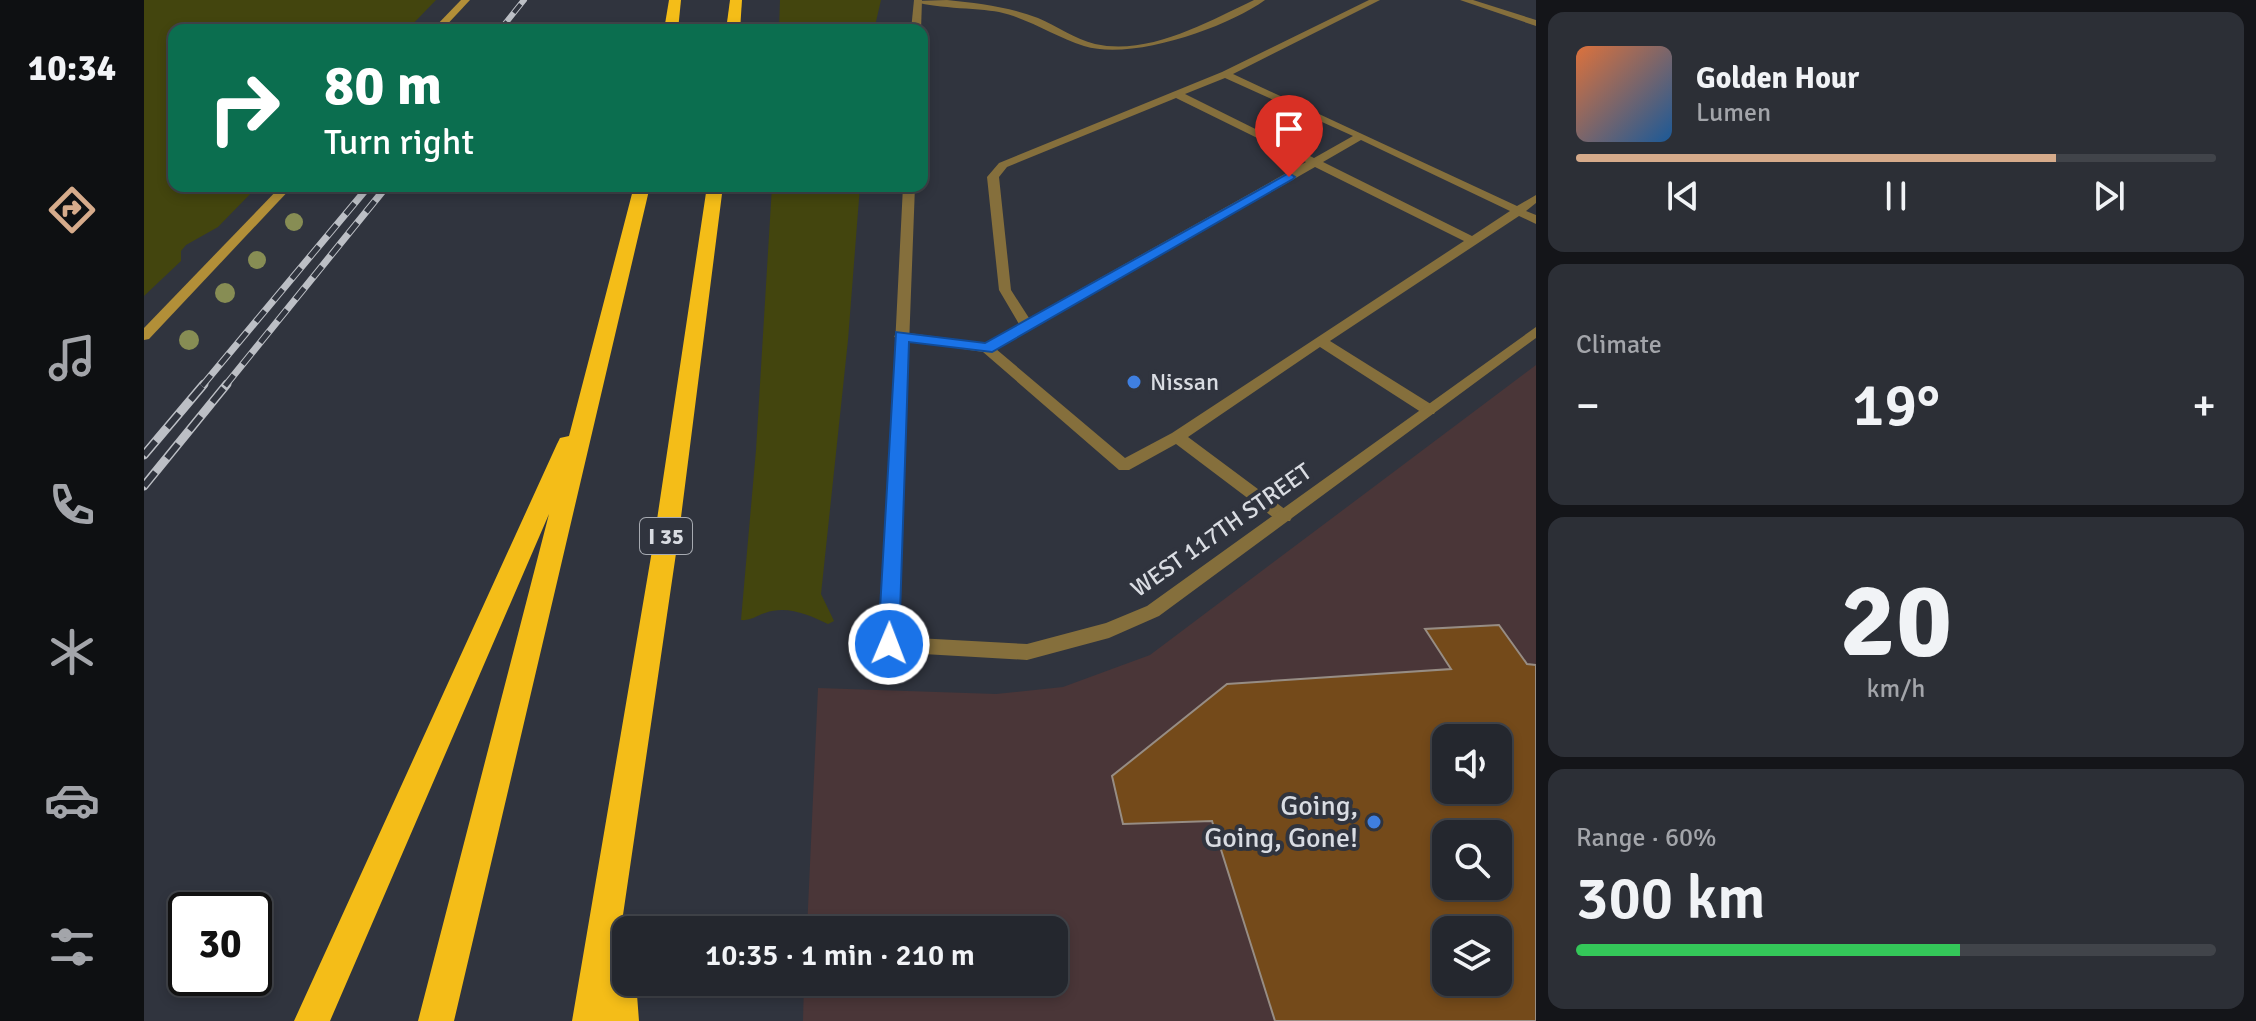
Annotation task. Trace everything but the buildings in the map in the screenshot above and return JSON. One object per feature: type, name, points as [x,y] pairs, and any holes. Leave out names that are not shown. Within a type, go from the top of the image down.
[{"type":"highway","points":[[672,24],[675,0]]},
{"type":"highway","points":[[734,24],[736,0]]},
{"type":"highway","points":[[436,1021],[641,192]]},
{"type":"highway","name":"I 35","points":[[590,1021],[671,503],[714,192]]},
{"type":"highway","points":[[312,1021],[594,387]]},
{"type":"highway","points":[[612,886],[621,1021]]},
{"type":"main road","points":[[443,24],[466,0]]},
{"type":"main road","points":[[144,336],[281,192]]},
{"type":"street","points":[[916,24],[918,0],[977,5],[1032,19],[1088,45],[1123,48],[1154,43],[1199,28],[1261,0]]},
{"type":"street","points":[[977,5],[991,0]]},
{"type":"street","points":[[1027,326],[1005,290],[993,177],[1003,165],[1225,74],[1376,0]]},
{"type":"street","points":[[1464,0],[1536,23]]},
{"type":"street","points":[[1225,74],[1536,220]]},
{"type":"street","points":[[1177,94],[1473,241]]},
{"type":"street","points":[[987,348],[1361,136]]},
{"type":"street","points":[[909,192],[901,336],[987,348],[1124,466],[1177,437],[1536,198]]},
{"type":"street","name":"WEST 117TH STREET","points":[[901,336],[889,644],[1027,652],[1109,630],[1153,611],[1536,331]]},
{"type":"street","points":[[1320,341],[1429,410]]},
{"type":"street","points":[[1177,437],[1284,517]]},
{"type":"shaded area","points":[[144,0],[436,0],[413,24],[168,24],[168,192],[252,192],[218,227],[186,245],[181,251],[181,261],[144,296]]},
{"type":"shaded area","points":[[780,0],[881,0],[875,24],[779,24]]},
{"type":"shaded area","points":[[772,192],[860,192],[848,340],[821,594],[834,621],[828,624],[806,614],[781,610],[741,620],[756,450]]},
{"type":"shaded area","points":[[1536,365],[1536,1021],[803,1021],[804,996],[1068,996],[1068,916],[808,916],[818,688],[996,694],[1063,687],[1150,655]]},
{"type":"railway","points":[[505,24],[524,0]]},
{"type":"railway","points":[[202,386],[364,192]]},
{"type":"railway","points":[[225,386],[382,192]]},
{"type":"railway","points":[[144,455],[204,384]]},
{"type":"railway","points":[[144,486],[227,384]]},
{"type":"place","name":"Nissan","points":[[1134,382]]},
{"type":"place","name":"Going, Going, Gone!","points":[[1374,822]]},
{"type":"route","points":[[889,644],[901,336],[987,348],[1289,177]]}]
